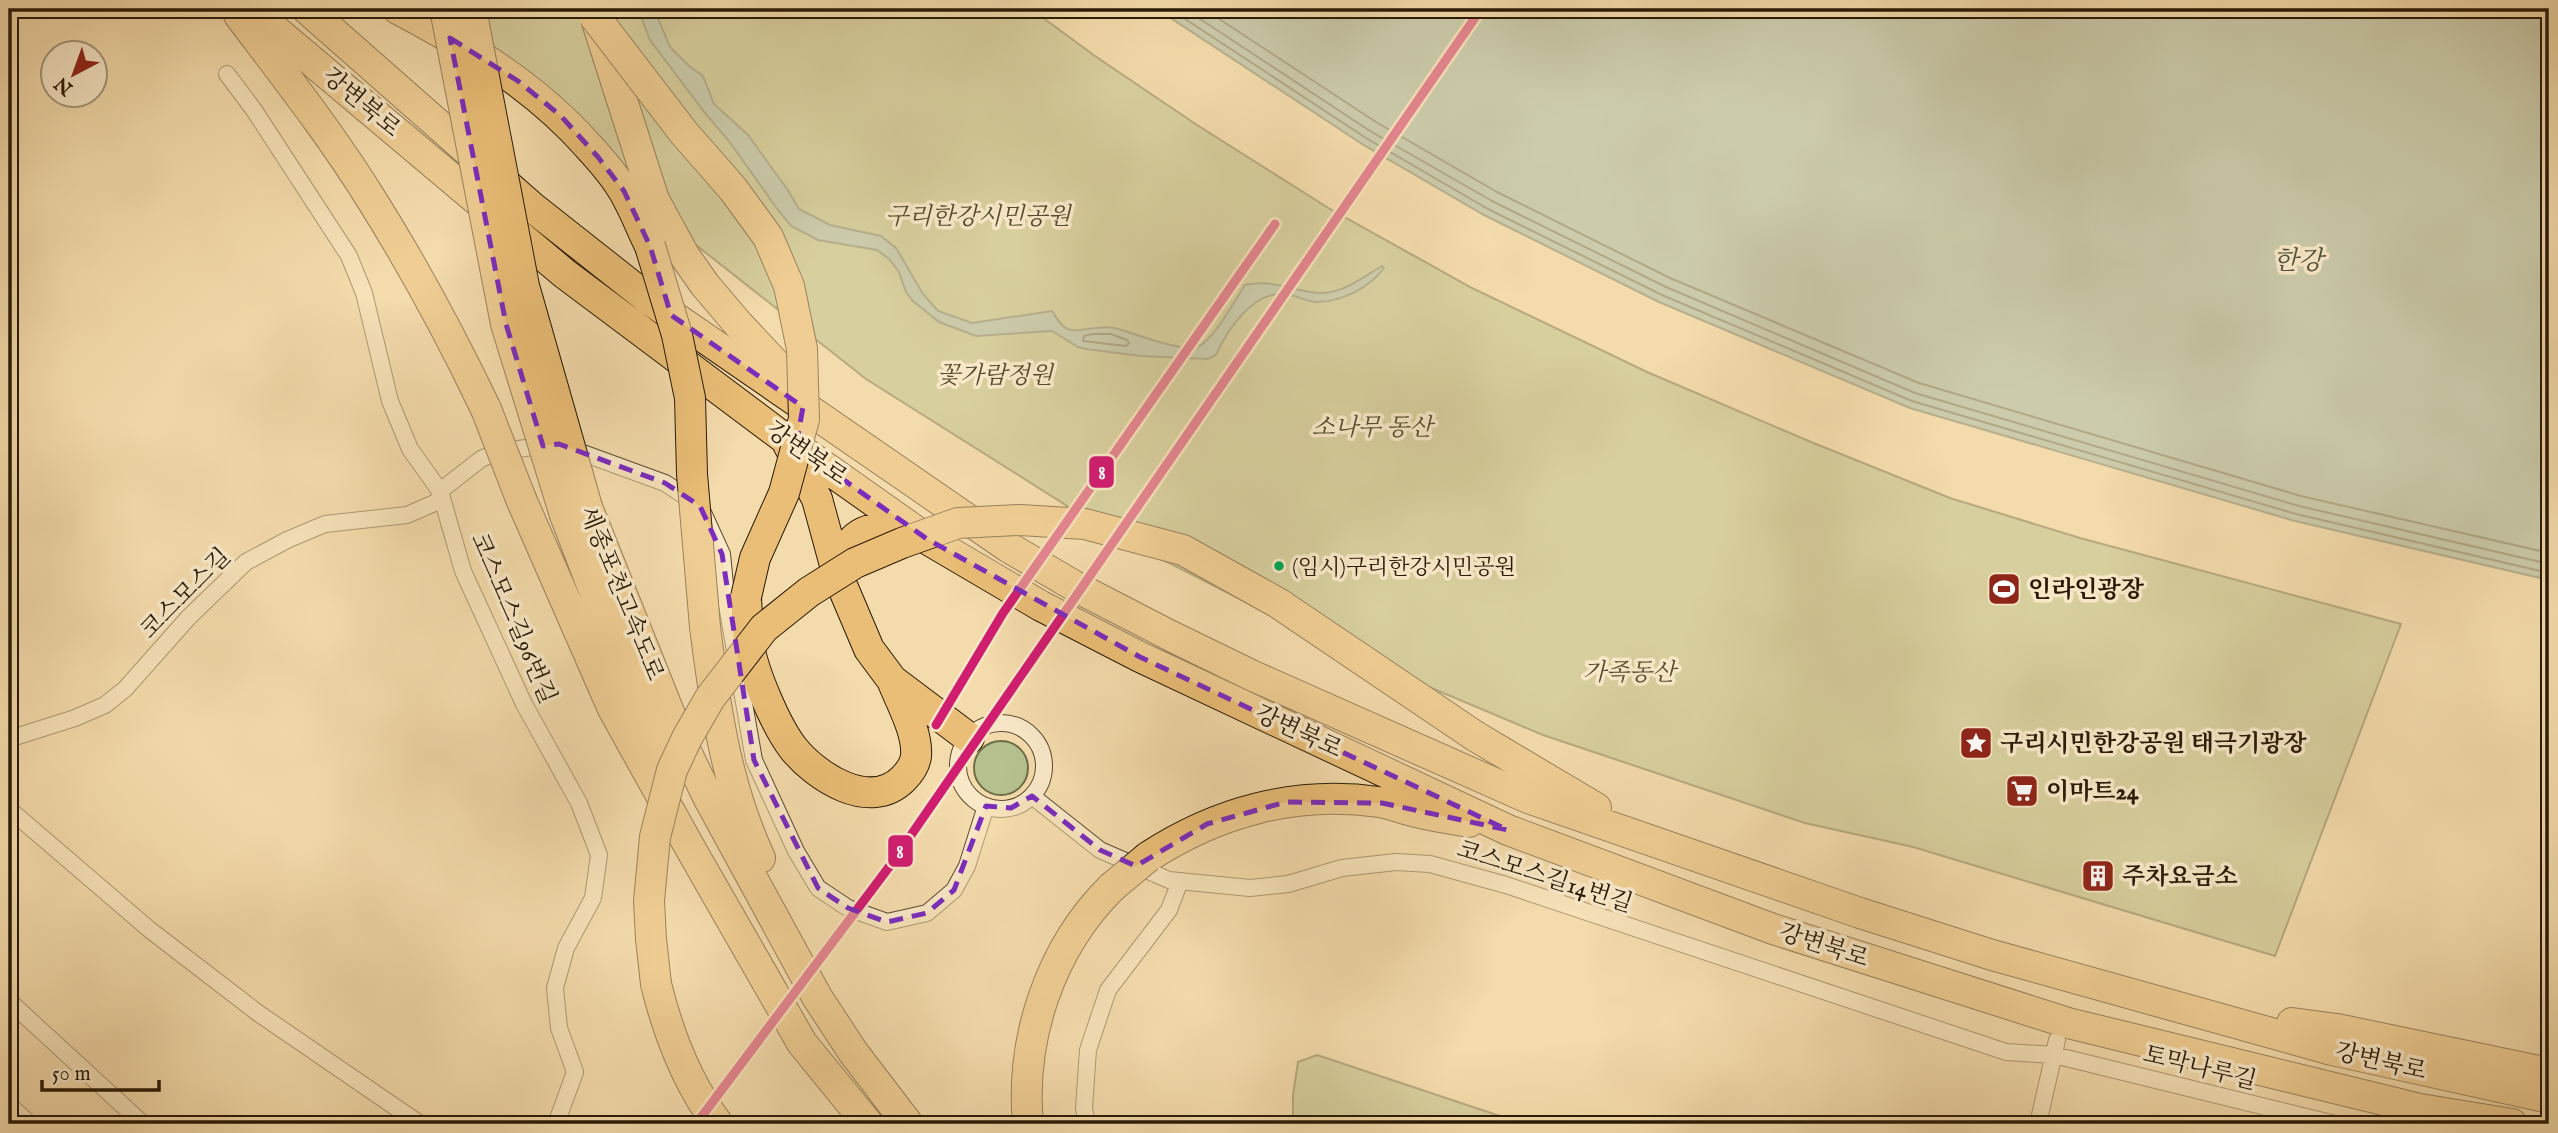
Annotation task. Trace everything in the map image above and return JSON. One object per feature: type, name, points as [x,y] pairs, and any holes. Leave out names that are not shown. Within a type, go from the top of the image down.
[{"type":"highway","points":[[235,9],[372,200],[429,299],[486,409],[521,499],[613,709],[802,1043],[868,1124]]},
{"type":"highway","name":"강변북로","points":[[250,9],[565,274],[784,438],[927,539],[1041,606],[1140,657],[1508,830],[1773,929],[2068,1023],[2420,1109],[2512,1124]]},
{"type":"highway","name":"강변북로","points":[[307,9],[532,207],[609,270],[716,347],[1008,547],[1078,589],[1251,675],[1528,797],[1860,913],[1992,955],[2332,1050],[2549,1098]]},
{"type":"highway","points":[[398,9],[473,50],[518,81],[561,116],[624,191],[650,246],[677,335],[690,398],[692,474],[705,627],[724,755],[749,834],[785,910],[915,1124]]},
{"type":"highway","name":"세종포천고속도로","points":[[445,9],[506,324],[576,511],[631,689],[674,786],[778,975],[831,1062],[874,1124]]},
{"type":"highway","name":"세종포천고속도로","points":[[471,9],[524,286],[576,511],[708,797],[817,997],[853,1052],[908,1124]]},
{"type":"highway","points":[[593,13],[684,133],[733,189],[768,237],[789,286],[802,349],[804,419],[784,493],[755,558],[746,597],[749,647],[776,719],[792,747],[811,767],[838,784],[861,792],[881,793],[895,786],[914,765],[916,755],[912,731],[892,680],[869,649],[838,576],[817,499],[784,438]]},
{"type":"highway","points":[[593,13],[654,200],[684,255],[738,325],[833,426]]},
{"type":"highway","points":[[718,1124],[702,1100],[676,1047],[656,984],[650,939],[649,901],[655,836],[672,770],[710,698],[764,628],[809,592],[855,564],[902,543],[958,523],[1020,520],[1084,524],[1183,550],[1278,603],[1475,736],[1648,839]]},
{"type":"highway","points":[[838,576],[846,549],[858,536],[878,527],[900,529],[927,539]]},
{"type":"highway","points":[[892,680],[969,738]]},
{"type":"highway","points":[[1028,1124],[1028,1061],[1043,999],[1068,944],[1085,918],[1112,887],[1148,857],[1187,833],[1231,815],[1277,803],[1315,799],[1382,803],[1508,830]]},
{"type":"highway","points":[[2166,1005],[2337,1029],[2549,1073]]},
{"type":"highway","points":[[2420,1109],[2447,1124]]},
{"type":"street","name":"코스모스길96번길","points":[[227,74],[254,110],[349,256],[364,293],[390,401],[410,449],[440,491],[463,571],[524,704],[579,803],[599,855],[593,898],[565,948],[555,988],[559,1028],[575,1072],[556,1124]]},
{"type":"street","points":[[440,491],[481,459],[497,452],[559,444],[665,483],[700,506],[722,554],[727,605],[754,760],[796,851],[818,888],[848,908],[887,922],[927,913],[954,890],[967,866],[986,806]]},
{"type":"street","name":"코스모스길","points":[[9,739],[75,719],[105,705],[125,689],[189,617],[246,562],[325,524],[407,515],[439,501],[440,491]]},
{"type":"street","points":[[1002,723],[1014,726],[1034,739],[1041,750],[1043,774],[1032,796],[1010,808],[998,809],[986,806],[969,794],[959,776],[960,756],[969,738],[990,725],[1002,723]]},
{"type":"street","name":"코스모스길14번길","points":[[1032,796],[1100,850],[1169,880],[1250,888],[1288,884],[1342,868],[1396,862],[1430,864],[1506,885],[2006,1052],[2055,1047]]},
{"type":"street","points":[[9,809],[150,930],[226,988],[420,1124]]},
{"type":"street","points":[[1087,1124],[1084,1108],[1087,1050],[1108,990],[1169,909],[1180,881]]},
{"type":"street","points":[[9,1001],[143,1124]]},
{"type":"street","points":[[2038,1124],[2055,1047]]},
{"type":"street","name":"토막나루길","points":[[2055,1047],[2335,1124]]},
{"type":"street","points":[[9,1105],[30,1124]]},
{"type":"highlighted area","points":[[450,38],[518,81],[561,116],[598,157],[624,191],[650,246],[671,315],[803,407],[796,446],[927,539],[1140,657],[1508,830],[1382,803],[1286,802],[1207,824],[1136,866],[1100,850],[1032,796],[1011,808],[986,806],[954,890],[927,913],[887,922],[848,908],[818,888],[754,760],[722,554],[700,506],[665,483],[559,444],[543,446],[506,324]]},
{"type":"green space","name":"구리한강시민공원","points":[[442,9],[1031,9],[1197,125],[1330,209],[1472,288],[1647,372],[1950,498],[2080,538],[2401,624],[2275,956],[1913,847],[1805,823],[1543,735],[1332,646],[1110,533],[866,379],[630,193]]},
{"type":"green space","points":[[1001,741],[1020,749],[1028,768],[1020,787],[1001,795],[982,787],[974,768],[982,749]]},
{"type":"green space","points":[[1317,1055],[1524,1124],[1311,1124],[1293,1119],[1298,1062]]},
{"type":"water","points":[[638,9],[654,9],[670,47],[703,76],[714,104],[748,135],[799,209],[830,225],[881,236],[896,248],[923,294],[938,311],[972,323],[1052,311],[1062,325],[1071,330],[1114,328],[1170,345],[1192,348],[1199,346],[1212,335],[1245,285],[1275,284],[1322,293],[1338,290],[1382,266],[1384,268],[1363,287],[1336,299],[1313,302],[1285,294],[1262,299],[1252,305],[1234,324],[1216,355],[1208,359],[1141,356],[1086,349],[1052,331],[976,336],[939,322],[913,301],[906,292],[899,272],[889,259],[877,250],[818,240],[791,226],[650,40]]},
{"type":"water","name":"한강","points":[[1157,9],[2549,9],[2549,580],[2295,521],[1910,408],[1659,302],[1484,215],[1362,144]]},
{"type":"transit line","name":"8","points":[[696,1124],[889,867],[1481,9]]},
{"type":"transit line","name":"8","points":[[936,725],[1003,613],[1275,224]]},
{"type":"place","name":"(임시)구리한강시민공원","points":[[1279,566]]},
{"type":"place","name":"인라인광장","points":[[2004,589]]},
{"type":"place","name":"구리시민한강공원 태극기광장","points":[[1976,743]]},
{"type":"place","name":"이마트24","points":[[2022,791]]},
{"type":"place","name":"주차요금소","points":[[2098,876]]},
{"type":"park label","name":"꽃가람정원","points":[[995,375]]},
{"type":"park label","name":"소나무 동산","points":[[1372,427]]},
{"type":"park label","name":"가족동산","points":[[1629,672]]}]
